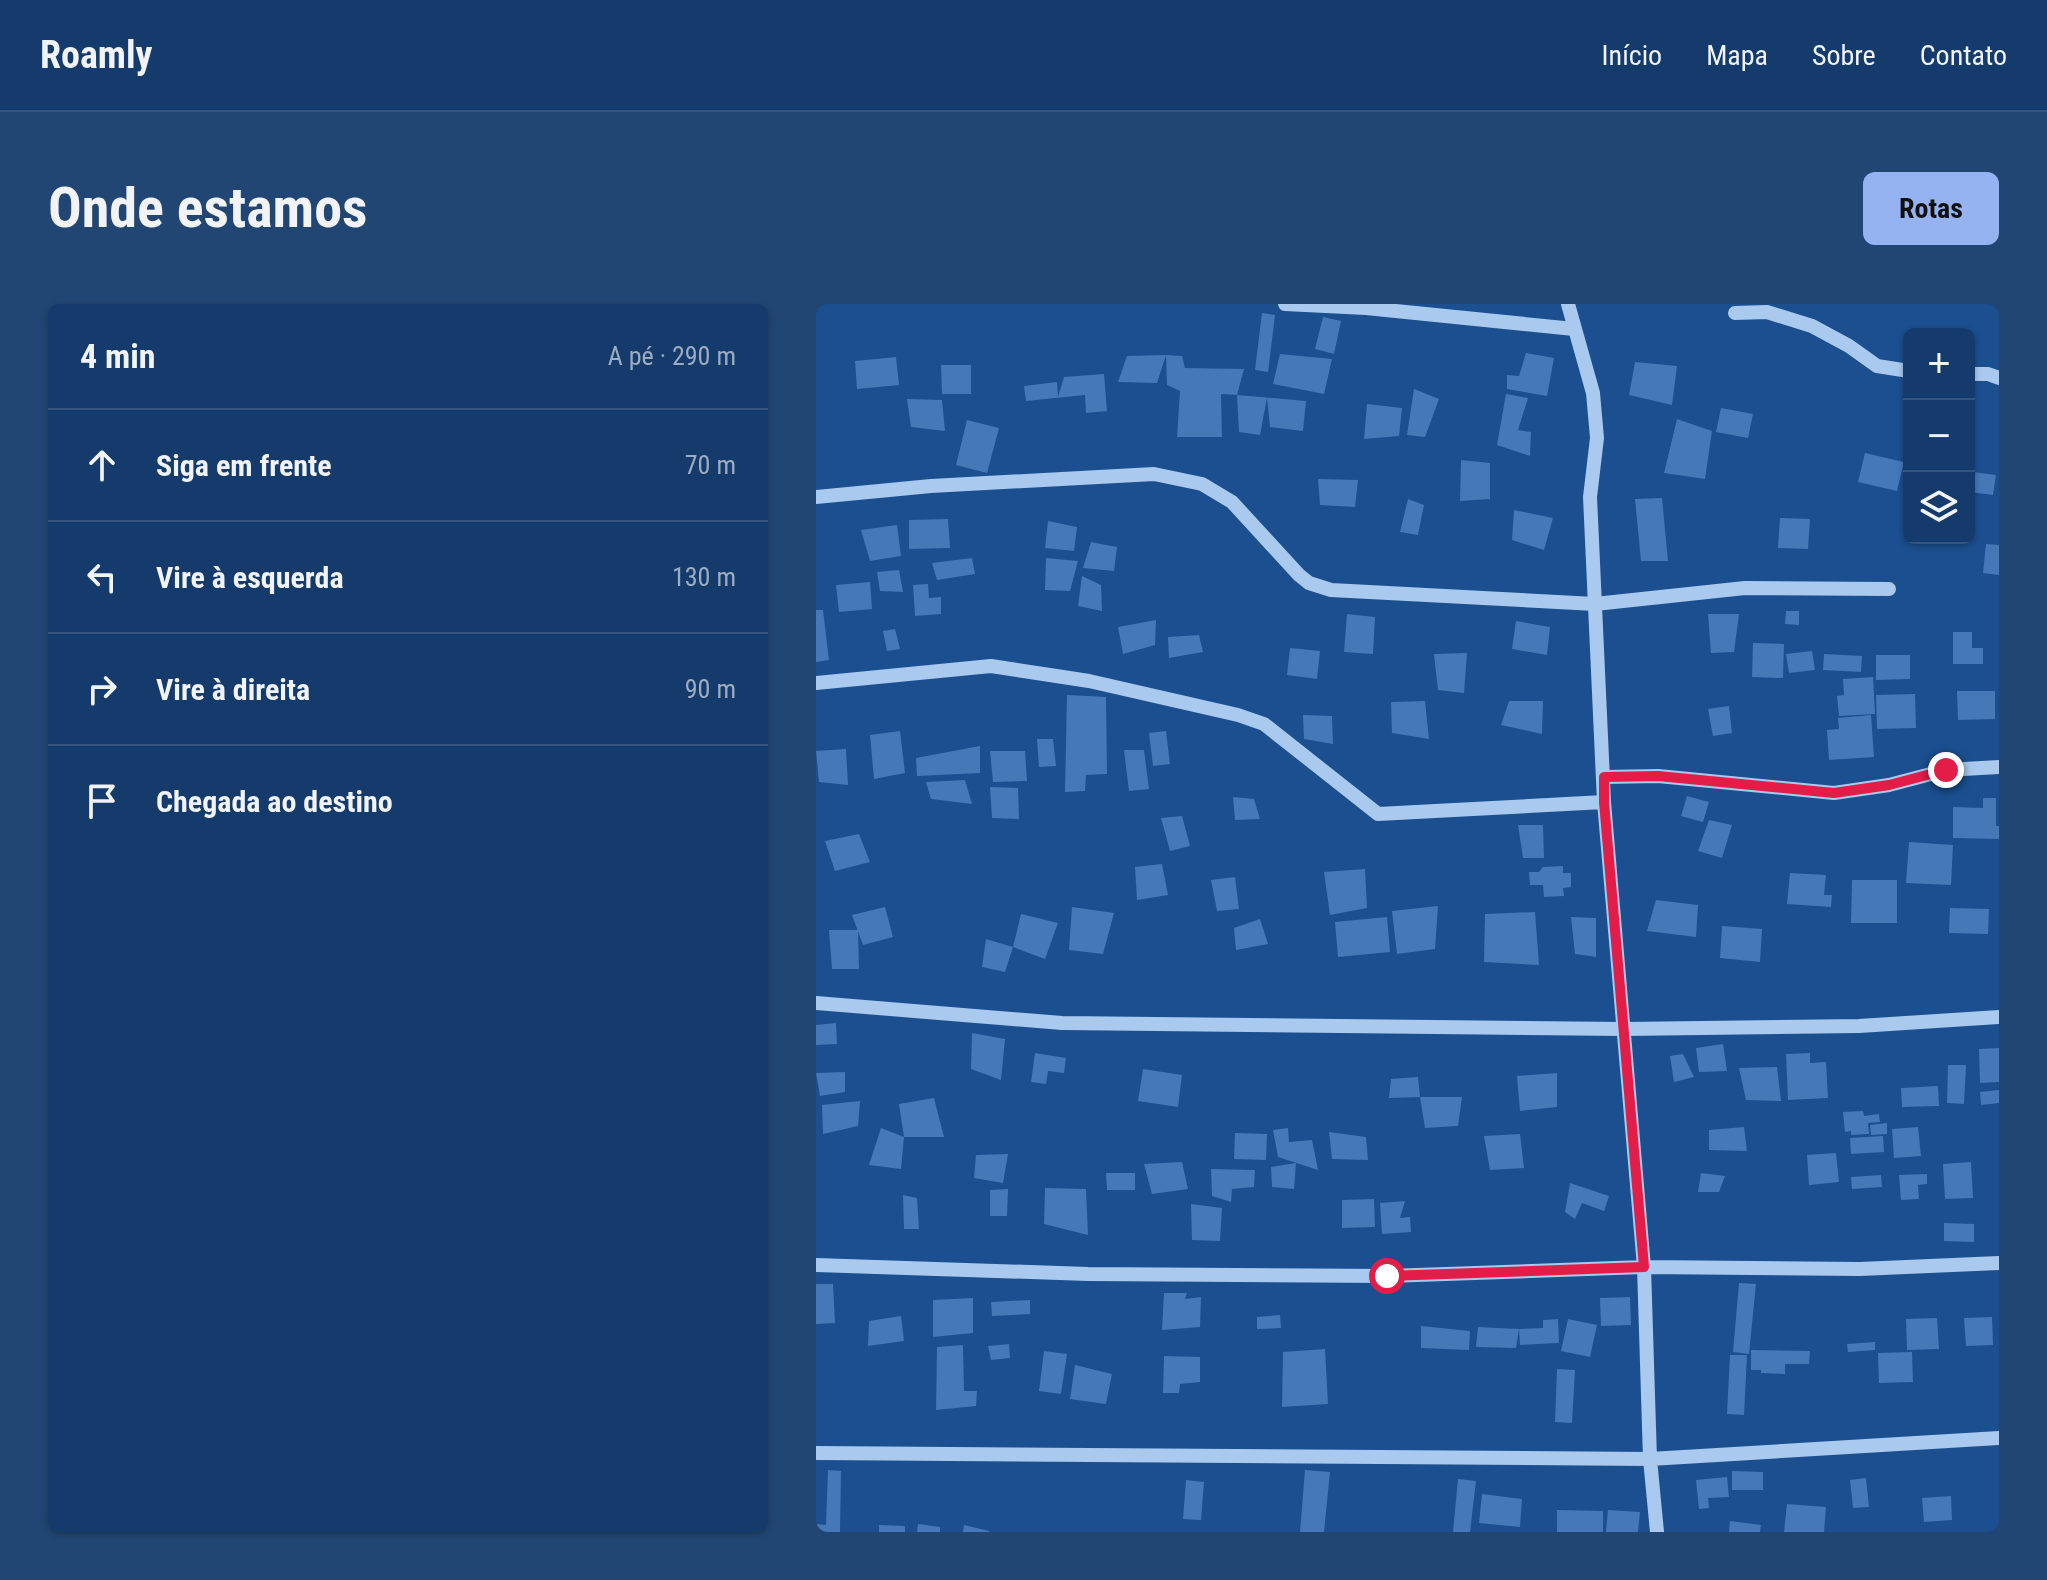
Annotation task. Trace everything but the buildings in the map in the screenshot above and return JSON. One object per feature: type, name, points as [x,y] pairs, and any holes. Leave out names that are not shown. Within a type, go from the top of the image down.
[{"type":"street","points":[[1285,304],[1366,308],[1574,329]]},
{"type":"street","points":[[1568,304],[1593,393],[1597,438],[1590,497],[1604,802],[1644,1267],[1650,1459],[1657,1532]]},
{"type":"street","points":[[1735,313],[1767,312],[1812,326],[1877,366],[1903,370]]},
{"type":"street","points":[[1975,374],[1999,378]]},
{"type":"street","points":[[816,497],[931,486],[1154,474],[1202,484],[1232,502],[1299,575],[1309,583],[1331,590],[1595,604],[1745,588],[1889,589]]},
{"type":"street","points":[[816,683],[991,666],[1089,681],[1238,715],[1264,724],[1378,814],[1604,802]]},
{"type":"street","points":[[1604,777],[1658,776],[1834,793],[1889,785],[1946,770],[1999,767]]},
{"type":"street","points":[[816,1003],[1062,1023],[1624,1029],[1859,1026],[1999,1017]]},
{"type":"street","points":[[816,1265],[1088,1274],[1372,1276],[1644,1267],[1860,1269],[1999,1263]]},
{"type":"street","points":[[816,1453],[1650,1459],[1999,1438]]},
{"type":"route","points":[[1387,1276],[1644,1267],[1604,777],[1658,776],[1834,793],[1889,785],[1946,770]]}]
